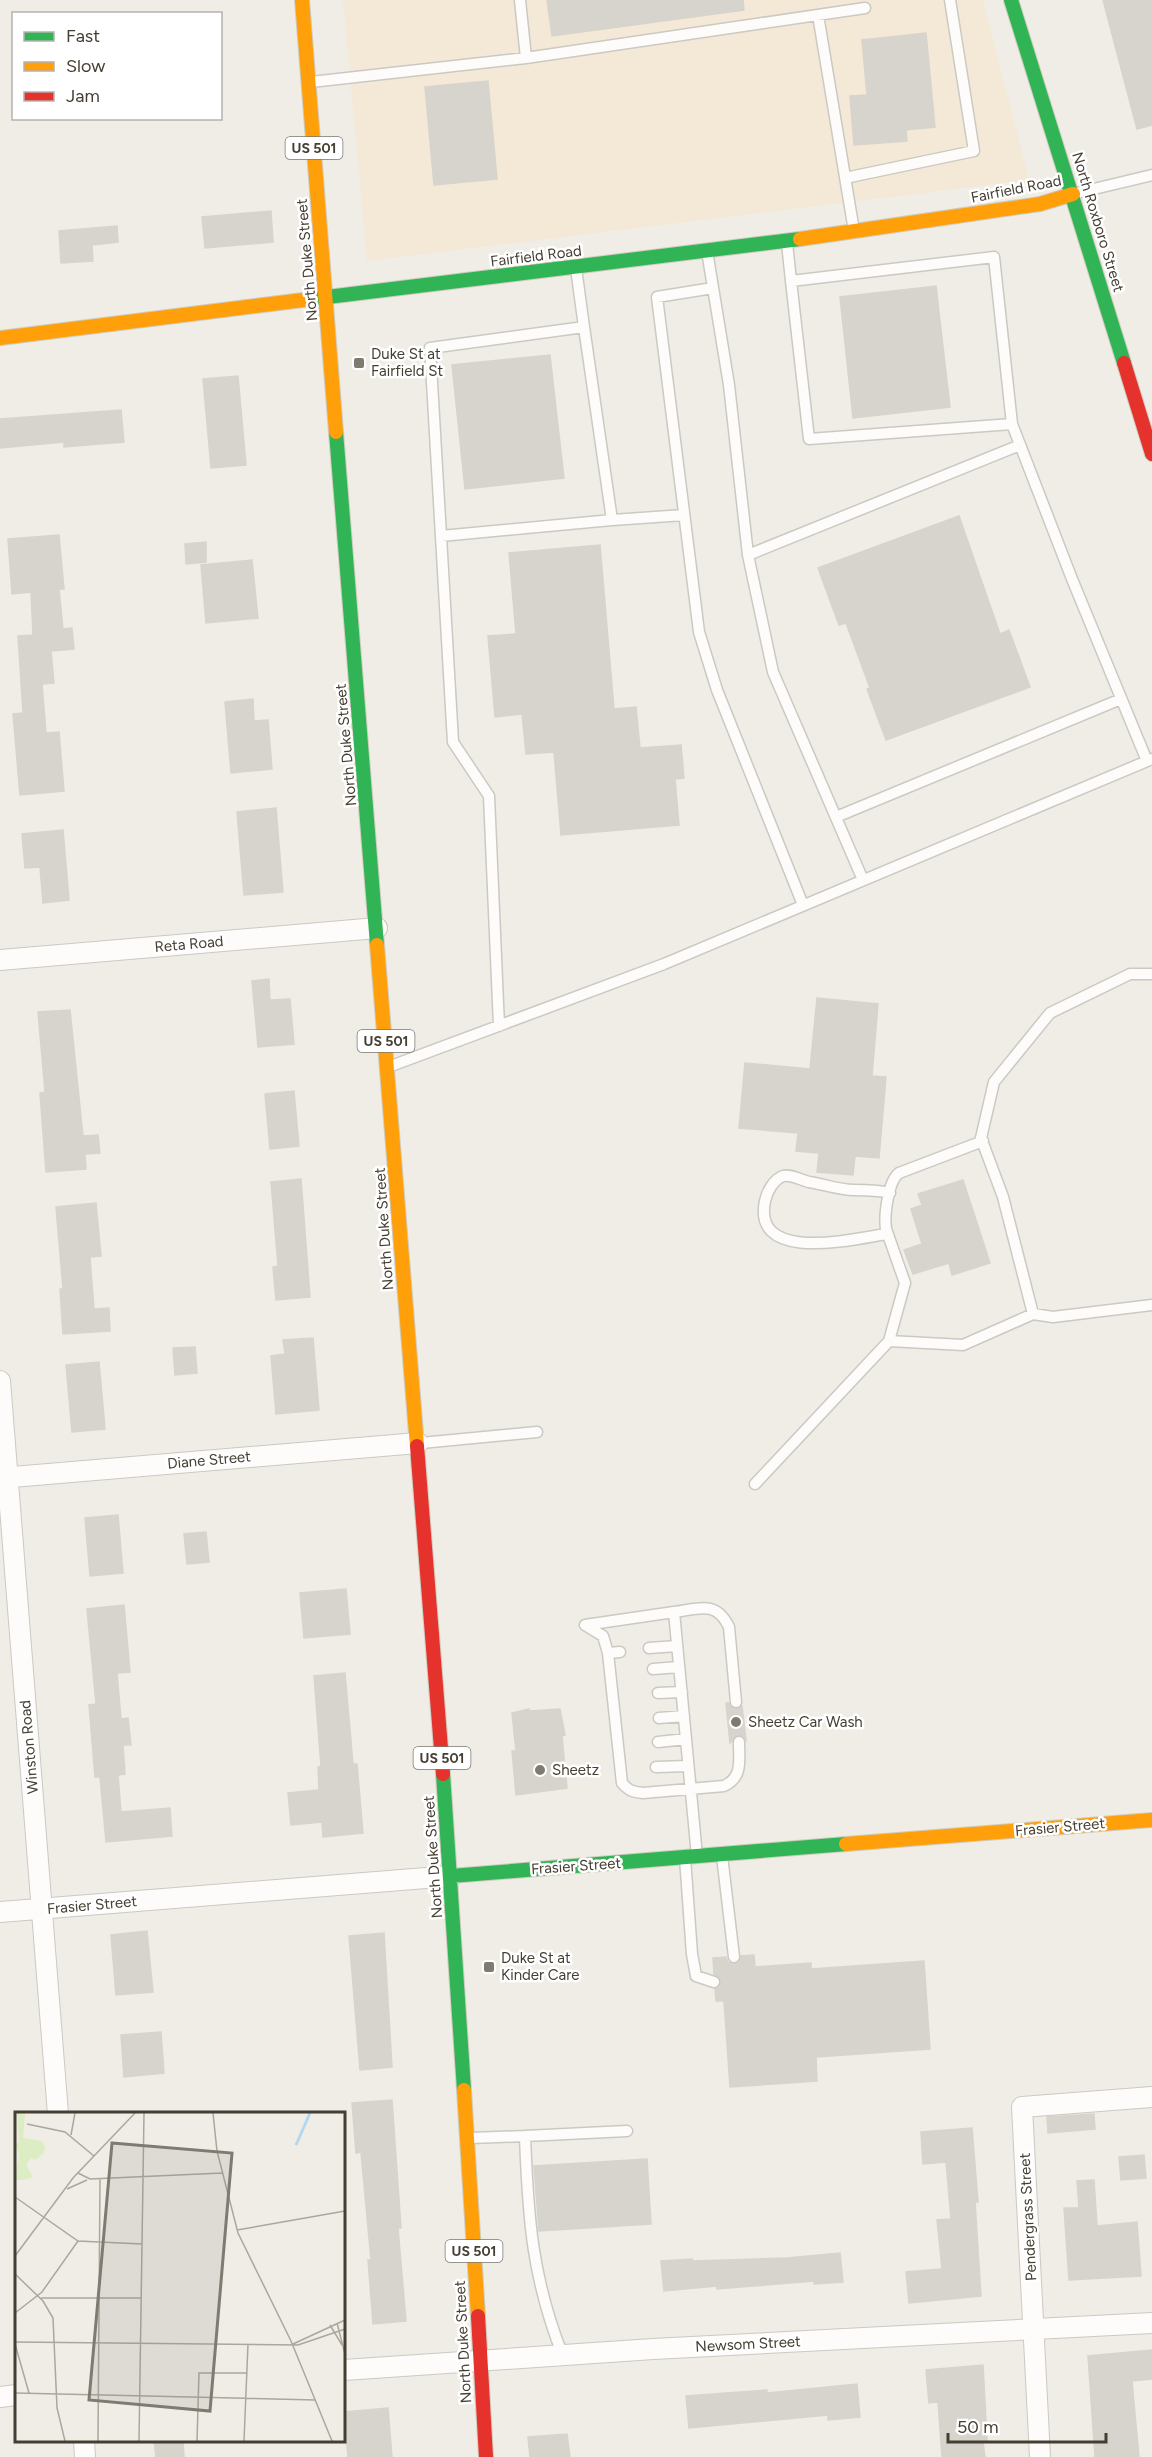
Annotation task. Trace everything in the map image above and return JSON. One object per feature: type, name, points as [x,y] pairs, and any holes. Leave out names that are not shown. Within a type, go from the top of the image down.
[{"type":"main road","name":"North Duke Street","points":[[302,0],[451,1876],[486,2457]]},
{"type":"main road","name":"North Roxboro Street","points":[[1011,0],[1152,454]]},
{"type":"main road","name":"Fairfield Road","points":[[0,338],[787,241],[1040,204],[1073,194]]},
{"type":"main road","name":"Frasier Street","points":[[451,1876],[1152,1820]]},
{"type":"street","name":"Reta Road","points":[[0,960],[377,928]]},
{"type":"street","name":"Winston Road","points":[[0,1382],[4,1478],[58,2112]]},
{"type":"street","name":"Diane Street","points":[[4,1478],[418,1443]]},
{"type":"street","name":"Frasier Street","points":[[0,1912],[451,1876]]},
{"type":"street","name":"Pendergrass Street","points":[[1040,2457],[1022,2107],[1152,2097]]},
{"type":"street","name":"Newsom Street","points":[[345,2370],[1152,2323]]},
{"type":"street","points":[[0,2397],[15,2395]]},
{"type":"street","points":[[84,2442],[85,2457]]},
{"type":"lane","points":[[519,0],[526,58]]},
{"type":"lane","points":[[845,178],[974,151],[950,0]]},
{"type":"lane","points":[[308,82],[526,58],[866,8]]},
{"type":"lane","points":[[818,15],[854,232]]},
{"type":"lane","points":[[1073,194],[1152,175]]},
{"type":"lane","points":[[787,241],[808,439],[1012,424]]},
{"type":"lane","points":[[707,251],[729,385],[748,555],[773,672],[863,880]]},
{"type":"lane","points":[[388,1067],[664,964],[1149,760],[1121,699],[1012,424],[994,257],[791,281]]},
{"type":"lane","points":[[576,268],[612,520]]},
{"type":"lane","points":[[713,288],[657,297],[699,632],[717,690],[803,905]]},
{"type":"lane","points":[[499,1026],[489,796],[453,742],[430,348],[584,327]]},
{"type":"lane","points":[[748,555],[1020,445]]},
{"type":"lane","points":[[441,536],[684,515]]},
{"type":"lane","points":[[836,817],[1121,699]]},
{"type":"lane","points":[[1033,1314],[1003,1197],[981,1138],[994,1082],[1050,1013],[1130,974],[1152,974]]},
{"type":"lane","points":[[755,1484],[889,1341],[905,1283],[886,1234],[885,1221],[892,1180],[899,1173],[983,1142]]},
{"type":"lane","points":[[886,1234],[842,1241],[802,1243],[788,1240],[772,1233],[764,1218],[764,1207],[766,1196],[774,1181],[783,1176],[854,1190],[868,1189],[890,1193]]},
{"type":"lane","points":[[889,1341],[963,1346],[1033,1314],[1053,1317],[1152,1305]]},
{"type":"lane","points":[[418,1443],[537,1432]]},
{"type":"lane","points":[[736,1702],[729,1627],[725,1618],[715,1609],[708,1607],[585,1625],[603,1636],[608,1653],[610,1675],[619,1697],[626,1769],[622,1783],[632,1792],[724,1786],[732,1782],[739,1772],[739,1742]]},
{"type":"lane","points":[[674,1612],[691,1789],[692,1954],[696,1976],[714,1982]]},
{"type":"lane","points":[[649,1648],[677,1646]]},
{"type":"lane","points":[[608,1653],[620,1652]]},
{"type":"lane","points":[[654,1669],[680,1667]]},
{"type":"lane","points":[[610,1675],[622,1672]]},
{"type":"lane","points":[[658,1694],[682,1692]]},
{"type":"lane","points":[[659,1718],[684,1716]]},
{"type":"lane","points":[[658,1742],[686,1739]]},
{"type":"lane","points":[[656,1767],[688,1766]]},
{"type":"lane","points":[[722,1855],[734,1957]]},
{"type":"lane","points":[[468,2139],[627,2131]]},
{"type":"lane","points":[[525,2136],[528,2211],[535,2264],[548,2316],[563,2356]]},
{"type":"shaded area","points":[[343,0],[983,0],[1029,180],[367,261]]},
{"type":"building","points":[[547,0],[743,0],[744,10],[552,36]]},
{"type":"building","points":[[1103,0],[1152,0],[1152,125],[1137,129]]},
{"type":"building","points":[[926,33],[935,127],[906,130],[907,141],[854,145],[850,96],[867,95],[862,40]]},
{"type":"building","points":[[488,81],[497,179],[434,185],[425,87]]},
{"type":"building","points":[[271,211],[273,242],[205,248],[202,217]]},
{"type":"building","points":[[117,226],[118,242],[92,245],[93,261],[61,263],[59,231]]},
{"type":"building","points":[[936,286],[950,407],[853,418],[840,297]]},
{"type":"building","points":[[550,355],[564,478],[465,489],[452,365]]},
{"type":"building","points":[[238,376],[246,465],[211,468],[203,379]]},
{"type":"building","points":[[121,410],[124,442],[64,447],[64,442],[0,448],[0,419]]},
{"type":"building","points":[[959,516],[1000,634],[1009,630],[1030,687],[886,740],[846,623],[839,625],[818,568]]},
{"type":"building","points":[[59,535],[64,589],[59,589],[63,629],[72,628],[74,649],[51,651],[54,683],[42,684],[46,733],[59,732],[64,791],[20,795],[13,714],[23,713],[18,636],[33,635],[31,592],[12,594],[8,539]]},
{"type":"building","points":[[206,542],[206,562],[186,564],[185,544]]},
{"type":"building","points":[[600,545],[614,709],[636,707],[640,748],[681,745],[684,778],[675,779],[679,825],[561,835],[554,752],[526,754],[522,714],[495,717],[488,636],[516,634],[509,553]]},
{"type":"building","points":[[252,560],[258,618],[206,623],[201,565]]},
{"type":"building","points":[[253,699],[254,721],[268,720],[272,769],[231,773],[225,702]]},
{"type":"building","points":[[276,808],[283,892],[244,895],[237,812]]},
{"type":"building","points":[[63,830],[69,900],[43,903],[40,867],[25,868],[22,834]]},
{"type":"building","points":[[269,979],[270,1000],[290,999],[294,1044],[258,1047],[252,981]]},
{"type":"building","points":[[817,998],[878,1004],[872,1076],[886,1077],[879,1158],[855,1156],[853,1175],[817,1172],[819,1153],[796,1151],[798,1133],[739,1128],[745,1063],[810,1069]]},
{"type":"building","points":[[70,1010],[83,1136],[98,1135],[100,1153],[85,1154],[86,1169],[46,1172],[40,1093],[45,1092],[38,1012]]},
{"type":"building","points":[[294,1091],[299,1146],[270,1149],[265,1094]]},
{"type":"building","points":[[301,1179],[310,1297],[276,1300],[273,1267],[278,1266],[271,1182]]},
{"type":"building","points":[[963,1180],[990,1263],[952,1275],[949,1263],[913,1274],[904,1250],[922,1244],[911,1209],[922,1205],[918,1194]]},
{"type":"building","points":[[96,1203],[101,1256],[90,1257],[94,1309],[109,1308],[110,1331],[63,1334],[60,1289],[63,1289],[56,1207]]},
{"type":"building","points":[[313,1338],[319,1410],[276,1414],[271,1356],[285,1354],[283,1340]]},
{"type":"building","points":[[195,1347],[197,1373],[175,1375],[173,1348]]},
{"type":"building","points":[[99,1362],[105,1429],[72,1432],[66,1365]]},
{"type":"building","points":[[118,1515],[123,1573],[90,1576],[85,1518]]},
{"type":"building","points":[[206,1532],[209,1562],[187,1564],[184,1534]]},
{"type":"building","points":[[346,1589],[350,1634],[304,1638],[300,1593]]},
{"type":"building","points":[[124,1605],[130,1672],[117,1673],[121,1719],[128,1718],[131,1745],[123,1745],[125,1774],[118,1775],[121,1812],[170,1808],[172,1836],[106,1842],[100,1777],[95,1777],[89,1705],[96,1704],[87,1609]]},
{"type":"building","points":[[345,1673],[353,1764],[357,1764],[363,1833],[323,1837],[322,1822],[291,1825],[288,1793],[319,1790],[318,1767],[321,1766],[314,1676]]},
{"type":"building","name":"Sheetz Car Wash","points":[[726,1703],[729,1703],[733,1709],[742,1706],[746,1740],[743,1736],[738,1735],[730,1743]]},
{"type":"building","name":"Sheetz","points":[[529,1709],[529,1711],[560,1709],[565,1735],[562,1736],[567,1788],[516,1795],[512,1751],[516,1751],[512,1713]]},
{"type":"building","points":[[147,1931],[153,1992],[116,1995],[111,1935]]},
{"type":"building","points":[[384,1933],[392,2067],[360,2070],[349,1936]]},
{"type":"building","points":[[754,1955],[755,1967],[811,1963],[811,1969],[924,1961],[930,2049],[816,2057],[817,2081],[730,2087],[724,2001],[716,2001],[715,1989],[719,1987],[721,1981],[714,1974],[713,1958],[726,1957],[728,1962],[734,1964],[739,1963],[741,1956]]},
{"type":"building","points":[[161,2032],[164,2073],[124,2077],[121,2035]]},
{"type":"building","points":[[392,2100],[401,2228],[398,2228],[406,2321],[373,2324],[368,2260],[371,2260],[361,2152],[356,2153],[352,2103]]},
{"type":"building","points":[[1094,2114],[1095,2129],[1048,2133],[1047,2117]]},
{"type":"building","points":[[972,2128],[978,2202],[975,2202],[981,2296],[909,2303],[906,2272],[942,2269],[937,2220],[951,2219],[946,2162],[923,2164],[921,2132]]},
{"type":"building","points":[[1144,2155],[1146,2178],[1121,2180],[1119,2157]]},
{"type":"building","points":[[647,2159],[651,2224],[539,2231],[534,2166]]},
{"type":"building","points":[[1094,2180],[1097,2226],[1137,2222],[1141,2276],[1069,2280],[1064,2208],[1079,2208],[1077,2181]]},
{"type":"building","points":[[840,2253],[843,2282],[814,2284],[814,2281],[664,2291],[661,2261],[787,2258]]},
{"type":"building","points":[[1152,2350],[1152,2379],[1132,2381],[1139,2457],[1095,2457],[1088,2356]]},
{"type":"building","points":[[983,2365],[987,2441],[983,2442],[985,2457],[942,2457],[938,2402],[929,2403],[926,2370]]},
{"type":"building","points":[[857,2384],[860,2417],[828,2420],[828,2415],[689,2428],[686,2396],[767,2390],[767,2393]]},
{"type":"building","points":[[388,2408],[392,2457],[348,2457],[345,2412]]},
{"type":"building","points":[[567,2434],[570,2457],[530,2457],[528,2437]]},
{"type":"building","points":[[154,2442],[183,2442],[184,2457],[156,2457]]},
{"type":"traffic: fast","points":[[1011,0],[1124,363]]},
{"type":"traffic: fast","points":[[311,299],[800,239]]},
{"type":"traffic: fast","points":[[336,432],[377,945]]},
{"type":"traffic: fast","points":[[443,1774],[464,2090]]},
{"type":"traffic: fast","points":[[451,1876],[846,1844]]},
{"type":"traffic: slow","points":[[302,0],[336,432]]},
{"type":"traffic: slow","points":[[800,239],[1040,204],[1073,194]]},
{"type":"traffic: slow","points":[[0,338],[311,299]]},
{"type":"traffic: slow","points":[[377,945],[417,1446]]},
{"type":"traffic: slow","points":[[846,1844],[1152,1820]]},
{"type":"traffic: slow","points":[[464,2090],[478,2316]]},
{"type":"traffic: jam","points":[[1124,363],[1152,454]]},
{"type":"traffic: jam","points":[[417,1446],[443,1774]]},
{"type":"traffic: jam","points":[[478,2316],[486,2457]]},
{"type":"place","name":"Duke St at Fairfield St","points":[[359,363]]},
{"type":"place","name":"Sheetz Car Wash","points":[[736,1722]]},
{"type":"place","name":"Sheetz","points":[[540,1770]]},
{"type":"place","name":"Duke St at Kinder Care","points":[[489,1967]]}]
